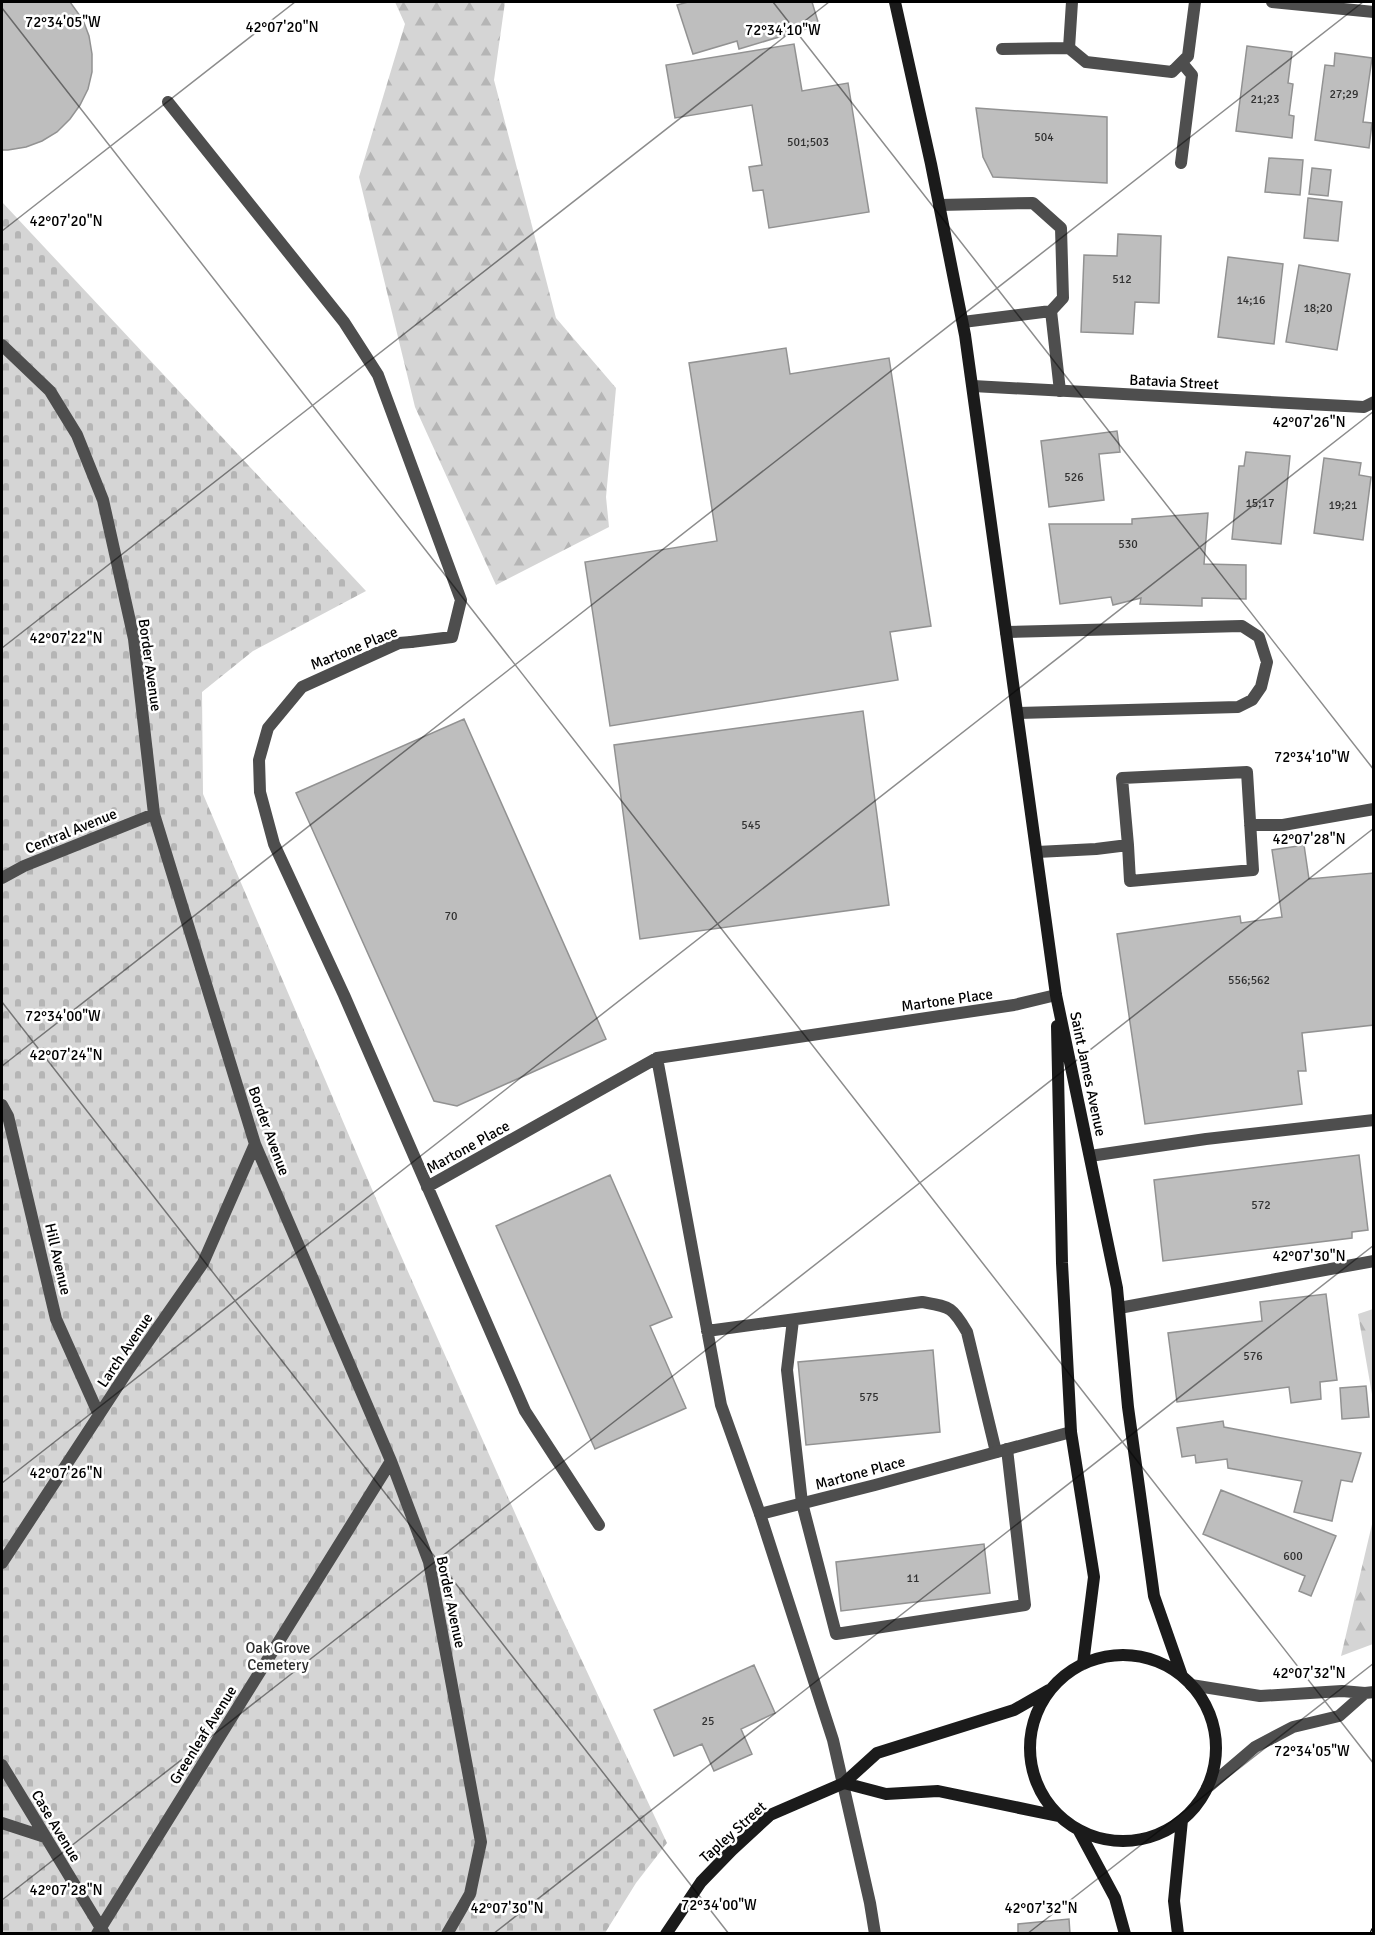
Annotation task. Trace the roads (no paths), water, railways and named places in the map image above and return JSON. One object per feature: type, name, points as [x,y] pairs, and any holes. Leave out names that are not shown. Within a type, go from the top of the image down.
[{"type":"main road","points":[[895,2],[963,322],[1056,995]]},
{"type":"main road","name":"Saint James Avenue","points":[[1056,995],[1117,1288],[1128,1407],[1154,1596],[1187,1681]]},
{"type":"main road","name":"Saint James Avenue","points":[[1056,995],[1062,1263],[1071,1432],[1094,1577],[1083,1664]]},
{"type":"main road","points":[[1108,1656],[1134,1656],[1160,1663],[1187,1681],[1204,1703],[1212,1724],[1216,1745],[1214,1767],[1207,1788],[1196,1806],[1182,1820],[1158,1834],[1132,1841],[1105,1840],[1079,1831],[1058,1816],[1043,1798],[1033,1776],[1030,1753],[1031,1729],[1039,1707],[1052,1687],[1066,1674],[1083,1664],[1108,1656]]},
{"type":"main road","name":"Tapley Street","points":[[666,1934],[701,1882],[770,1815],[844,1783],[877,1753],[1014,1710],[1052,1687]]},
{"type":"main road","points":[[844,1783],[886,1794],[938,1791],[1058,1816]]},
{"type":"main road","points":[[1178,1934],[1174,1901],[1182,1820]]},
{"type":"main road","points":[[1079,1831],[1115,1898],[1125,1934]]},
{"type":"street","points":[[1069,48],[1072,2]]},
{"type":"street","points":[[1002,49],[1069,48],[1086,62],[1173,72],[1188,56],[1195,2]]},
{"type":"street","points":[[1272,2],[1374,12]]},
{"type":"street","points":[[1181,163],[1192,75],[1182,63]]},
{"type":"street","name":"Martone Place","points":[[168,102],[344,322],[378,375],[462,600],[452,637],[405,642],[302,687],[268,728],[260,760],[260,792],[274,844],[344,995],[428,1187],[657,1058],[1014,1005],[1056,995]]},
{"type":"street","points":[[939,205],[1033,202],[1061,228],[1063,298],[1051,311],[963,322]]},
{"type":"street","points":[[1051,311],[1060,391]]},
{"type":"street","name":"Border Avenue","points":[[2,345],[50,391],[77,435],[103,500],[134,639],[154,814],[255,1144],[391,1461],[429,1562],[481,1842],[470,1894],[447,1934]]},
{"type":"street","name":"Batavia Street","points":[[973,386],[1365,407],[1374,402]]},
{"type":"street","points":[[1006,632],[1242,626],[1259,637],[1266,662],[1261,687],[1252,700],[1238,707],[1018,713]]},
{"type":"street","points":[[1247,772],[1253,870],[1130,881],[1128,845],[1122,778],[1247,772]]},
{"type":"street","points":[[1250,825],[1283,825],[1374,809]]},
{"type":"street","name":"Central Avenue","points":[[2,878],[24,866],[154,814]]},
{"type":"street","points":[[1037,852],[1089,850],[1128,845]]},
{"type":"street","points":[[657,1058],[721,1405],[760,1514],[833,1740],[875,1934]]},
{"type":"street","name":"Hill Avenue","points":[[2,1105],[8,1116],[56,1319],[99,1415]]},
{"type":"street","points":[[1090,1156],[1206,1139],[1374,1120]]},
{"type":"street","name":"Larch Avenue","points":[[2,1563],[203,1263],[255,1144]]},
{"type":"street","points":[[428,1187],[525,1411],[599,1525]]},
{"type":"street","points":[[1119,1308],[1374,1261]]},
{"type":"street","points":[[707,1331],[922,1302],[947,1306],[958,1317],[967,1332],[1001,1450],[1025,1605],[836,1634],[802,1503],[787,1370],[793,1320]]},
{"type":"street","name":"Martone Place","points":[[760,1514],[1071,1432]]},
{"type":"street","name":"Greenleaf Avenue","points":[[100,1932],[391,1461]]},
{"type":"street","points":[[1187,1681],[1260,1696],[1342,1691],[1369,1692]]},
{"type":"street","points":[[1207,1788],[1255,1747],[1293,1727],[1340,1716],[1369,1692]]},
{"type":"street","name":"Case Avenue","points":[[2,1765],[100,1932]]},
{"type":"street","points":[[2,1823],[45,1837]]},
{"type":"park label","name":"Oak Grove Cemetery","points":[[278,1656]]}]
